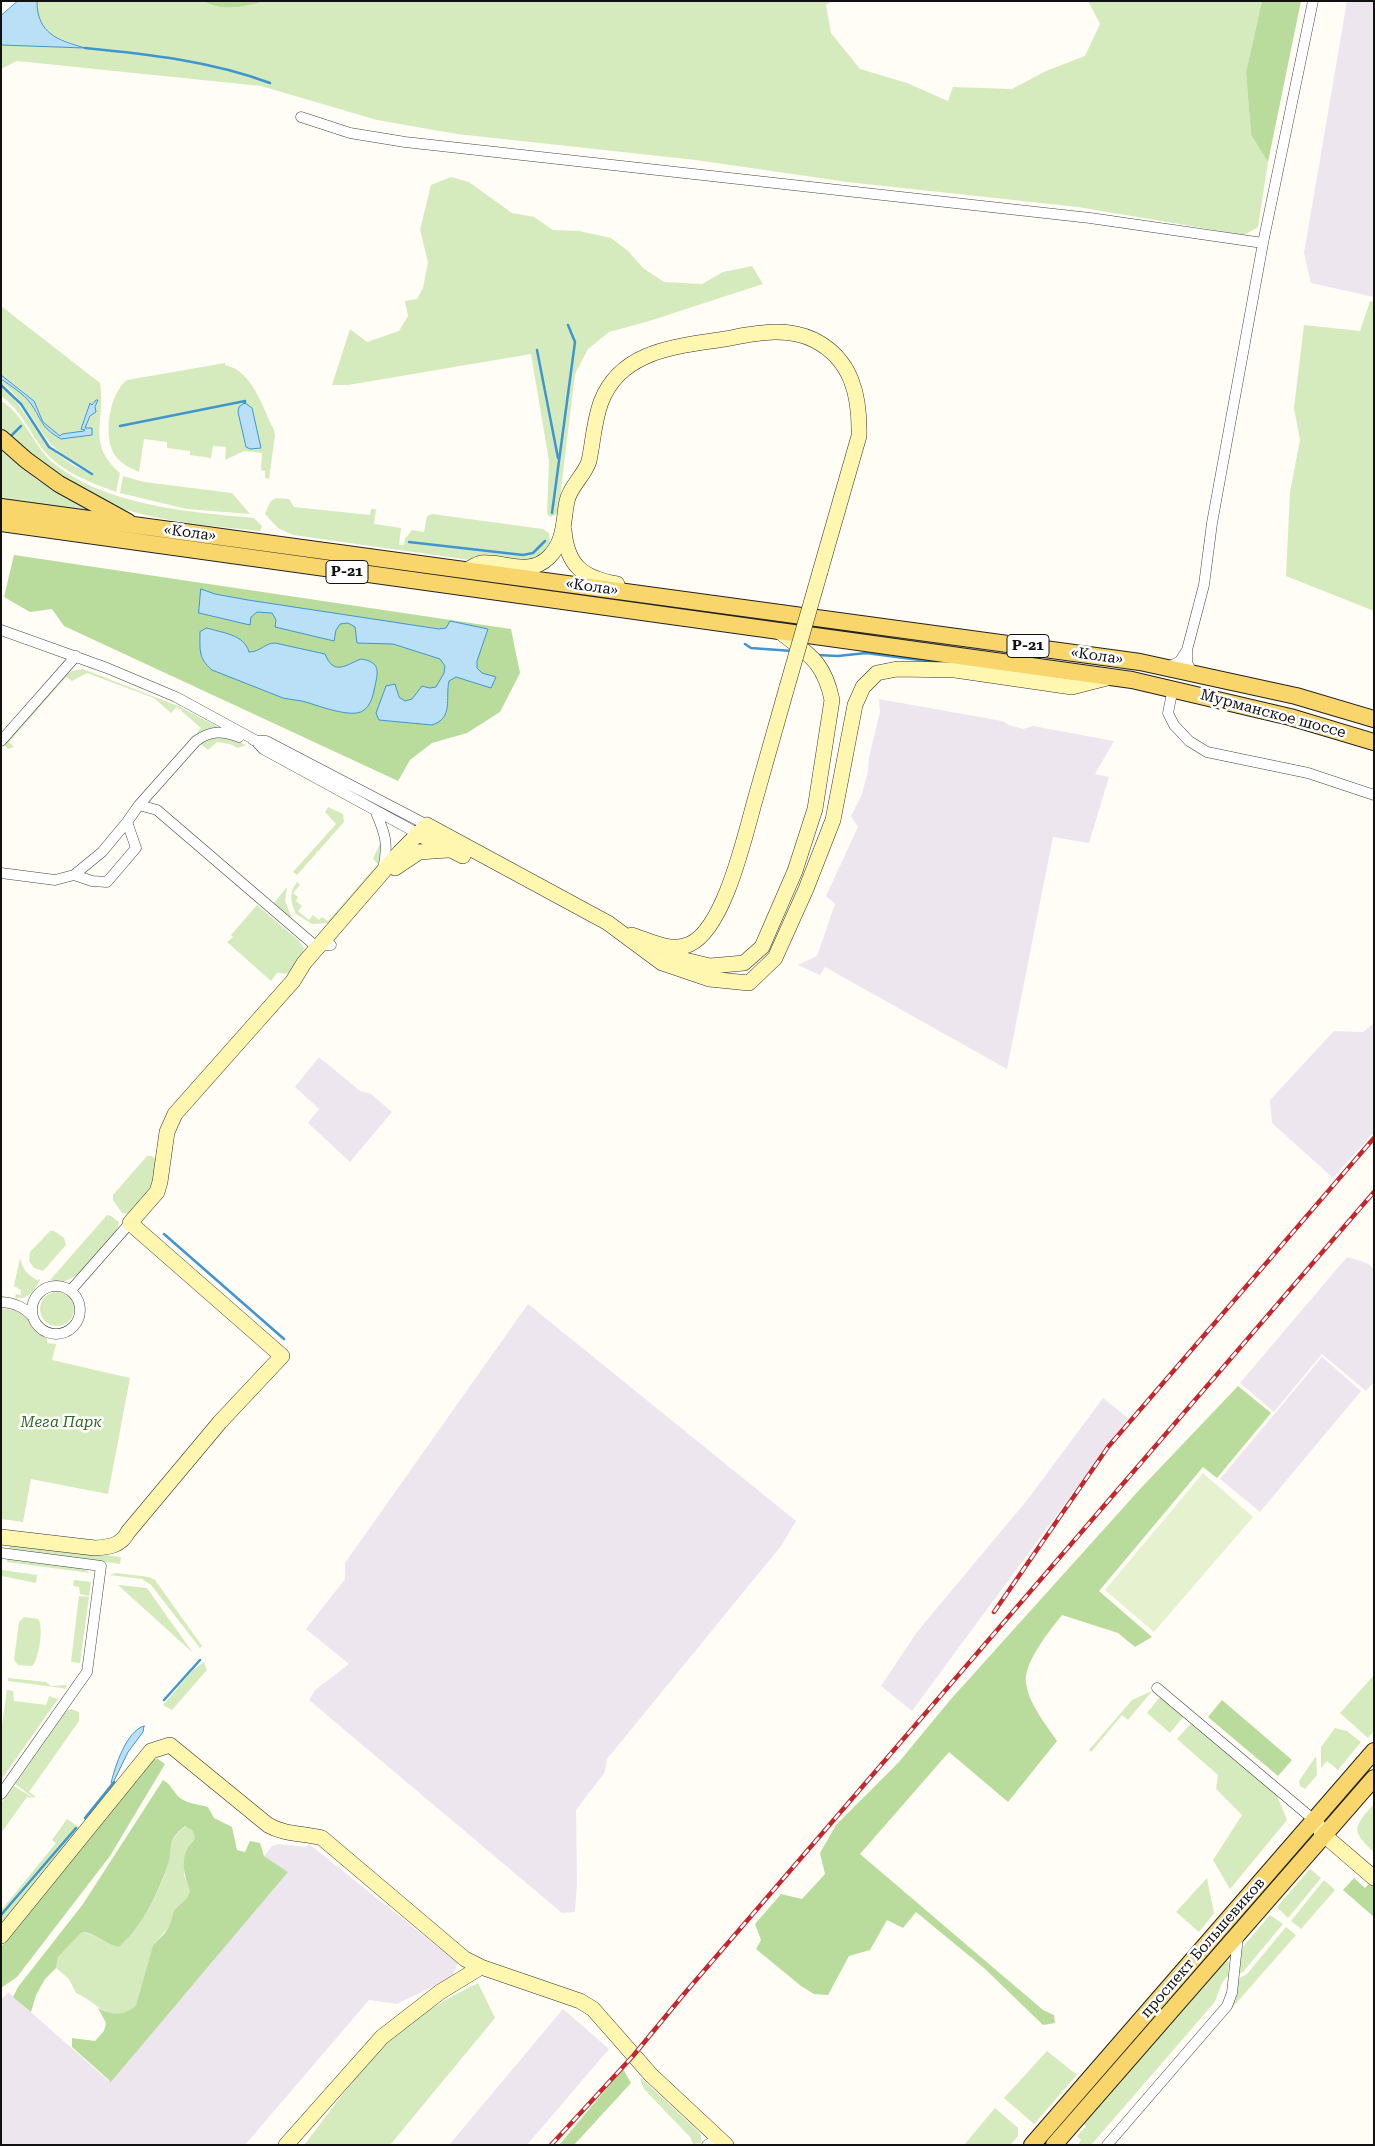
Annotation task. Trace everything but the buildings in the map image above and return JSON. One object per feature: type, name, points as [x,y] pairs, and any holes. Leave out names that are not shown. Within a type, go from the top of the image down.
[{"type":"main road","points":[[1,438],[26,460],[59,484],[136,526]]},
{"type":"main road","name":"«Кола»","points":[[1,507],[1035,647],[1181,670]]},
{"type":"main road","name":"«Кола»","points":[[1,523],[1112,677],[1173,688]]},
{"type":"main road","name":"Мурманское шоссе","points":[[1181,670],[1296,696],[1374,718]]},
{"type":"main road","name":"Мурманское шоссе","points":[[1173,688],[1290,716],[1374,742]]},
{"type":"main road","name":"проспект Большевиков","points":[[1054,2145],[1314,1820],[1374,1751]]},
{"type":"main road","name":"проспект Большевиков","points":[[1032,2145],[1176,1992],[1238,1934],[1374,1778]]},
{"type":"street","points":[[1181,670],[1187,663],[1187,650],[1204,585],[1212,523],[1263,243],[1313,1]]},
{"type":"street","points":[[301,117],[350,133],[404,142],[1081,217],[1263,243]]},
{"type":"street","points":[[1,630],[76,656],[176,697],[255,740],[263,749],[375,810],[425,831],[454,852],[605,930],[620,932],[671,948],[690,944],[700,937],[714,918],[732,876],[860,436],[860,417],[851,376],[841,360],[825,346],[796,334],[783,331],[669,348],[648,354],[628,367],[610,385],[601,401],[588,464],[567,498],[561,540],[556,549],[541,563],[521,568],[480,563],[467,570]]},
{"type":"street","points":[[564,524],[568,554],[572,562],[585,573],[600,581],[659,590],[668,597]]},
{"type":"street","points":[[1,873],[55,880],[74,875],[102,852],[128,822],[139,805],[196,740],[213,731],[223,732],[266,742],[425,831],[671,957],[710,966],[744,964],[762,947],[795,871],[815,809],[832,700],[829,685],[816,660],[779,631]]},
{"type":"street","points":[[1181,670],[1180,662],[1187,650]]},
{"type":"street","points":[[1,741],[76,656]]},
{"type":"street","points":[[620,932],[662,963],[709,980],[749,984],[775,958],[806,889],[833,820],[855,705],[863,687],[877,673],[897,668],[955,670],[1072,687],[1112,677]]},
{"type":"street","points":[[1173,688],[1168,713],[1174,724],[1189,741],[1206,752],[1308,773],[1374,795]]},
{"type":"street","points":[[139,805],[157,810],[304,937],[325,946]]},
{"type":"street","points":[[375,810],[386,839],[388,871]]},
{"type":"street","points":[[74,875],[92,881],[107,882],[136,848],[128,822]]},
{"type":"street","points":[[293,981],[311,968],[325,946],[388,871],[425,831]]},
{"type":"street","points":[[388,871],[419,852],[444,850],[454,852]]},
{"type":"street","points":[[304,937],[308,949],[305,962]]},
{"type":"street","points":[[71,1290],[157,1192],[167,1132],[175,1114],[293,981],[305,962],[325,946]]},
{"type":"street","points":[[1,1537],[94,1548],[117,1544],[124,1540],[128,1532],[220,1422],[282,1356],[130,1223]]},
{"type":"street","points":[[1,1302],[23,1308],[33,1317],[40,1329],[53,1334],[64,1334],[73,1328],[79,1320],[81,1309],[78,1298],[71,1290],[62,1286],[52,1286],[43,1290],[36,1297],[32,1309],[33,1317]]},
{"type":"street","points":[[14,1304],[36,1297]]},
{"type":"street","points":[[1,1528],[102,1540],[128,1532]]},
{"type":"street","points":[[1,1553],[101,1566],[87,1672],[1,1794]]},
{"type":"street","points":[[1157,1688],[1327,1831],[1374,1865]]},
{"type":"street","points":[[1,1936],[150,1751],[170,1746],[268,1825],[284,1832],[308,1834],[322,1838],[465,1959],[580,2001],[593,2009],[633,2056],[717,2143]]},
{"type":"street","points":[[1327,1831],[1374,1878]]},
{"type":"street","points":[[1107,2145],[1227,2006],[1232,1993],[1238,1934]]},
{"type":"street","points":[[286,2145],[382,2037],[440,1992],[481,1966]]},
{"type":"shaded area","points":[[1347,1],[1374,1],[1374,297],[1311,283],[1304,253]]},
{"type":"shaded area","points":[[879,699],[1002,721],[1023,729],[1033,726],[1114,741],[1095,774],[1109,777],[1089,843],[1053,837],[1007,1069],[825,967],[820,975],[798,965],[817,956],[835,904],[826,896],[858,827],[851,816],[862,794],[868,771],[869,757],[880,712]]},
{"type":"shaded area","points":[[1374,1023],[1374,1132],[1333,1178],[1272,1123],[1270,1100],[1334,1031],[1363,1032]]},
{"type":"shaded area","points":[[319,1057],[360,1091],[371,1094],[392,1112],[350,1162],[308,1123],[319,1109],[295,1087]]},
{"type":"shaded area","points":[[1347,1257],[1367,1263],[1374,1269],[1374,1382],[1366,1391],[1322,1354],[1274,1412],[1240,1383]]},
{"type":"shaded area","points":[[528,1304],[796,1521],[781,1546],[607,1759],[605,1772],[576,1810],[577,1884],[575,1912],[562,1913],[309,1700],[315,1690],[349,1664],[306,1629],[345,1579],[345,1563]]},
{"type":"shaded area","points":[[1322,1357],[1361,1391],[1260,1512],[1220,1479]]},
{"type":"shaded area","points":[[1103,1398],[1128,1418],[912,1711],[881,1686],[917,1632],[1028,1499]]},
{"type":"shaded area","points":[[279,1844],[306,1847],[309,1844],[458,1963],[452,1977],[397,2004],[369,2000],[245,2145],[1,2145],[1,2000],[8,1992],[110,2082],[288,1872],[264,1856],[272,1846]]},
{"type":"shaded area","points":[[563,2009],[609,2049],[527,2145],[449,2145]]},
{"type":"green space","points":[[37,1],[204,1],[218,6],[242,7],[264,1],[832,1],[826,5],[831,33],[860,69],[907,83],[948,101],[953,87],[1012,89],[1046,71],[1085,56],[1100,24],[1088,1],[1262,1],[1246,72],[1251,135],[1268,162],[1258,227],[1244,235],[1078,207],[847,182],[696,160],[457,134],[377,120],[261,86],[17,61],[1,69],[1,45],[83,48],[57,37],[45,28],[38,13]]},
{"type":"green space","points":[[204,1],[264,1],[242,7],[226,7]]},
{"type":"green space","points":[[1262,1],[1301,1],[1268,162],[1251,135],[1246,72]]},
{"type":"green space","points":[[451,177],[469,182],[512,213],[534,217],[553,230],[579,231],[611,238],[628,251],[643,268],[664,282],[702,284],[723,272],[752,266],[763,284],[609,332],[588,349],[575,374],[558,514],[550,517],[547,514],[549,461],[531,354],[348,385],[332,385],[350,329],[367,342],[399,331],[408,316],[405,301],[417,299],[423,288],[428,262],[420,230],[431,185]]},
{"type":"green space","points":[[1370,301],[1374,302],[1374,611],[1286,576],[1290,492],[1300,440],[1294,408],[1304,325],[1360,331]]},
{"type":"green space","points":[[1,306],[100,383],[100,442],[103,452],[120,473],[116,492],[79,477],[53,460],[40,446],[15,408],[1,396],[1,387],[9,393],[49,448],[71,464],[93,475],[92,472],[64,455],[50,443],[22,403],[1,383],[1,379],[25,397],[45,427],[61,439],[92,433],[85,428],[98,402],[92,405],[89,404],[81,429],[85,429],[84,432],[62,434],[61,437],[43,422],[39,411],[25,393],[1,375]]},
{"type":"green space","points":[[225,363],[225,365],[243,374],[250,382],[274,430],[275,435],[269,479],[265,478],[265,471],[261,470],[262,453],[244,451],[225,460],[226,447],[213,446],[211,458],[190,455],[190,451],[167,448],[167,442],[144,439],[139,472],[126,466],[116,457],[109,439],[110,417],[116,395],[127,380]]},
{"type":"green space","points":[[1,401],[16,414],[45,455],[73,477],[96,488],[148,504],[203,513],[254,518],[262,526],[260,531],[194,524],[149,516],[127,510],[85,493],[32,457],[2,432]]},
{"type":"green space","points":[[1,449],[37,480],[88,508],[87,512],[1,500]]},
{"type":"green space","points":[[123,476],[144,482],[232,493],[250,514],[187,509],[120,493]]},
{"type":"green space","points":[[276,498],[289,499],[294,507],[370,515],[371,509],[376,509],[374,524],[401,528],[399,545],[404,545],[405,539],[412,530],[424,532],[427,516],[432,514],[543,529],[549,533],[550,543],[542,555],[533,562],[498,564],[293,535],[278,528],[265,514],[270,502]]},
{"type":"green space","points":[[14,555],[511,629],[520,673],[500,712],[467,733],[432,743],[410,760],[398,781],[64,626],[52,609],[30,612],[4,597]]},
{"type":"green space","points":[[83,669],[178,706],[222,729],[197,733],[201,728],[177,707],[171,713],[154,698],[87,673],[72,681],[66,677],[9,742],[14,747],[8,749],[4,744],[66,675],[72,671]]},
{"type":"green space","points":[[206,736],[230,737],[246,745],[238,748],[230,744],[217,742],[208,750],[198,742]]},
{"type":"green space","points":[[328,807],[343,814],[344,822],[297,875],[293,872],[336,824],[325,812]]},
{"type":"green space","points":[[383,842],[381,864],[329,923],[312,924],[296,914],[291,897],[297,882],[300,885],[293,893],[298,897],[296,901],[302,906],[298,911],[309,920],[313,915],[319,920],[322,917],[328,921],[378,864],[373,859],[380,843]]},
{"type":"green space","points":[[287,887],[285,901],[292,918],[273,904]]},
{"type":"green space","points":[[257,905],[298,940],[304,948],[302,958],[291,974],[277,973],[271,981],[227,942],[233,937],[231,935]]},
{"type":"green space","points":[[147,1156],[152,1156],[158,1162],[154,1185],[128,1214],[122,1213],[113,1200],[113,1195]]},
{"type":"green space","points":[[107,1215],[119,1222],[117,1230],[78,1275],[63,1282],[50,1280]]},
{"type":"green space","points":[[50,1231],[54,1231],[64,1238],[66,1245],[43,1271],[34,1268],[29,1261],[30,1252]]},
{"type":"green space","points":[[20,1258],[30,1276],[37,1280],[40,1279],[28,1296],[15,1298],[16,1294],[21,1295],[21,1290],[14,1286]]},
{"type":"green space","points":[[57,1292],[64,1293],[69,1297],[73,1302],[73,1316],[69,1321],[64,1325],[57,1326],[50,1325],[45,1321],[41,1316],[40,1309],[41,1302],[45,1297],[50,1293]]},
{"type":"green space","name":"Мега Парк","points":[[1,1308],[13,1310],[13,1308],[26,1315],[34,1329],[47,1339],[47,1343],[56,1344],[52,1360],[130,1378],[108,1494],[31,1479],[23,1522],[1,1519]]},
{"type":"green space","points":[[1238,1386],[1271,1413],[1217,1478],[1203,1467],[1099,1591],[1152,1637],[1135,1647],[1118,1633],[1062,1615],[1038,1647],[1026,1675],[1030,1698],[1057,1741],[1008,1802],[949,1752],[860,1854],[1043,2010],[1054,2015],[1055,2023],[1043,2025],[984,1968],[916,1912],[903,1928],[887,1920],[870,1950],[849,1956],[828,1995],[814,1994],[801,1986],[756,1949],[761,1940],[755,1924],[781,1894],[802,1899],[825,1874],[820,1853],[836,1825],[899,1762],[951,1699],[1141,1488]]},
{"type":"green space","points":[[1203,1473],[1253,1517],[1154,1632],[1105,1590]]},
{"type":"green space","points":[[10,1543],[121,1557],[120,1564],[9,1549]]},
{"type":"green space","points":[[8,1558],[81,1568],[91,1573],[7,1562]]},
{"type":"green space","points":[[2,1570],[37,1575],[36,1583],[2,1576]]},
{"type":"green space","points":[[116,1573],[149,1577],[155,1580],[202,1646],[200,1648],[151,1585],[142,1579],[109,1575]]},
{"type":"green space","points":[[74,1580],[91,1582],[89,1596],[80,1594],[79,1587],[73,1586]]},
{"type":"green space","points":[[118,1585],[147,1588],[193,1653]]},
{"type":"green space","points":[[79,1596],[89,1597],[80,1663],[71,1662]]},
{"type":"green space","points":[[24,1617],[38,1619],[41,1628],[39,1651],[32,1666],[18,1665],[14,1660],[19,1622]]},
{"type":"green space","points":[[204,1662],[207,1670],[172,1710],[163,1705],[193,1670]]},
{"type":"green space","points":[[1374,1675],[1374,1731],[1368,1738],[1340,1713]]},
{"type":"green space","points":[[8,1678],[46,1682],[51,1686],[67,1685],[65,1689],[8,1681]]},
{"type":"green space","points":[[7,1690],[13,1691],[14,1701],[46,1705],[49,1696],[58,1699],[1,1780],[1,1732]]},
{"type":"green space","points":[[1152,1691],[1128,1720],[1122,1715],[1091,1752],[1089,1750],[1132,1700]]},
{"type":"green space","points":[[1163,1697],[1185,1715],[1170,1733],[1147,1713],[1159,1698]]},
{"type":"green space","points":[[1222,1700],[1292,1760],[1278,1776],[1208,1717]]},
{"type":"green space","points":[[71,1709],[79,1712],[79,1721],[29,1792],[35,1796],[34,1798],[15,1784],[66,1711]]},
{"type":"green space","points":[[1192,1722],[1276,1793],[1287,1820],[1230,1889],[1213,1860],[1242,1815],[1216,1789],[1218,1775],[1177,1739]]},
{"type":"green space","points":[[1335,1728],[1347,1731],[1361,1742],[1338,1770],[1327,1761],[1321,1768],[1321,1747]]},
{"type":"green space","points":[[1316,1756],[1317,1775],[1305,1789],[1300,1786],[1299,1781]]},
{"type":"green space","points":[[153,1759],[158,1759],[165,1764],[110,1856],[17,1977],[1,1988],[1,1947]]},
{"type":"green space","points":[[163,1780],[180,1798],[190,1803],[208,1807],[214,1818],[232,1827],[237,1850],[245,1852],[250,1841],[260,1843],[264,1856],[288,1872],[110,2083],[72,2047],[72,2038],[95,2041],[104,2031],[106,2023],[98,2008],[117,2014],[127,2012],[136,2005],[153,1945],[169,1927],[174,1910],[187,1898],[190,1891],[185,1876],[184,1861],[187,1849],[195,1838],[192,1830],[185,1826],[174,1837],[169,1863],[153,1901],[134,1931],[119,1947],[109,1944],[92,1934],[82,1932],[58,1957],[56,1968],[45,1979],[36,1995],[31,2012],[13,1997],[18,1987],[83,1904]]},
{"type":"green space","points":[[14,1786],[33,1798],[27,1797],[1,1833],[1,1803]]},
{"type":"green space","points":[[1374,1804],[1374,1852],[1361,1839],[1358,1828],[1362,1818]]},
{"type":"green space","points":[[67,1819],[80,1828],[1,1925],[1,1907],[3,1908],[56,1843],[52,1840]]},
{"type":"green space","points":[[186,1826],[192,1830],[195,1838],[186,1850],[184,1867],[184,1875],[190,1891],[187,1898],[174,1910],[169,1927],[153,1945],[136,2005],[120,2014],[112,2014],[76,1993],[69,1979],[56,1968],[58,1957],[82,1932],[119,1947],[126,1940],[141,1922],[153,1901],[166,1870],[175,1836]]},
{"type":"green space","points":[[1310,1869],[1321,1878],[1288,1918],[1277,1907]]},
{"type":"green space","points":[[1207,1878],[1214,1913],[1199,1932],[1176,1912]]},
{"type":"green space","points":[[1354,1878],[1365,1888],[1371,1882],[1374,1884],[1374,1917],[1343,1890]]},
{"type":"green space","points":[[1324,1880],[1335,1890],[1301,1929],[1291,1921]]},
{"type":"green space","points":[[1270,1915],[1283,1924],[1243,1972],[1238,1974],[1241,1949]]},
{"type":"green space","points":[[1286,1927],[1296,1935],[1231,2009],[1238,1979],[1247,1974]]},
{"type":"green space","points":[[1226,1960],[1229,1962],[1228,1976],[1223,1981],[1214,2003],[1091,2145],[1078,2145],[1081,2140],[1077,2136],[1086,2126],[1083,2123]]},
{"type":"green space","points":[[478,1983],[495,2018],[390,2145],[304,2145],[357,2077],[391,2039],[433,2008]]},
{"type":"green space","points":[[1047,2051],[1077,2075],[1034,2124],[1004,2098]]},
{"type":"green space","points":[[623,2069],[631,2083],[574,2145],[559,2145]]},
{"type":"green space","points":[[641,2078],[699,2132],[701,2143],[693,2144],[690,2137],[644,2089]]},
{"type":"green space","points":[[995,2108],[1018,2128],[1018,2136],[1010,2145],[964,2145]]},
{"type":"water","points":[[18,1],[37,1],[41,21],[51,34],[66,42],[85,48],[1,45],[1,16]]},
{"type":"water","points":[[1,375],[34,401],[43,422],[60,436],[62,434],[84,431],[81,429],[90,403],[92,405],[98,400],[95,407],[96,412],[90,416],[85,428],[92,428],[92,435],[61,439],[54,435],[45,427],[28,400],[1,379]]},
{"type":"water","points":[[245,403],[252,408],[261,448],[250,449],[246,447],[238,412],[239,407]]},
{"type":"water","points":[[201,589],[215,594],[248,600],[439,629],[446,628],[450,621],[488,629],[477,661],[477,668],[482,673],[496,677],[491,688],[456,677],[449,681],[446,712],[439,722],[432,725],[379,720],[376,713],[386,686],[395,684],[399,697],[405,701],[412,699],[422,686],[436,687],[444,673],[445,666],[440,659],[393,644],[357,643],[355,627],[348,623],[340,624],[336,630],[334,641],[275,627],[276,620],[272,613],[257,612],[251,617],[250,625],[199,613]]},
{"type":"water","points":[[207,628],[237,638],[242,641],[249,652],[275,643],[325,654],[332,665],[337,667],[346,666],[361,659],[367,660],[377,668],[372,698],[368,706],[361,712],[340,712],[306,702],[283,698],[212,670],[204,662],[200,649],[200,632]]},
{"type":"water","points":[[144,1726],[143,1732],[128,1752],[113,1783],[111,1783],[122,1750],[132,1735]]},
{"type":"waterway","points":[[85,48],[179,59],[248,75],[270,83]]},
{"type":"waterway","points":[[552,513],[575,342],[568,325]]},
{"type":"waterway","points":[[537,350],[558,458]]},
{"type":"waterway","points":[[1,385],[21,404],[49,447],[92,474]]},
{"type":"waterway","points":[[120,426],[245,401],[245,403]]},
{"type":"waterway","points":[[12,435],[21,426]]},
{"type":"waterway","points":[[409,542],[523,555],[533,553],[545,541]]},
{"type":"waterway","points":[[745,644],[751,648],[792,651]]},
{"type":"waterway","points":[[817,655],[838,656],[866,653],[935,662]]},
{"type":"waterway","points":[[164,1234],[284,1339]]},
{"type":"waterway","points":[[164,1700],[200,1660]]},
{"type":"waterway","points":[[85,1818],[114,1782]]},
{"type":"waterway","points":[[1,1915],[76,1828]]},
{"type":"railway","points":[[994,1612],[1108,1447],[1374,1138]]},
{"type":"railway","points":[[551,2145],[633,2056],[684,1994],[1374,1192]]}]
